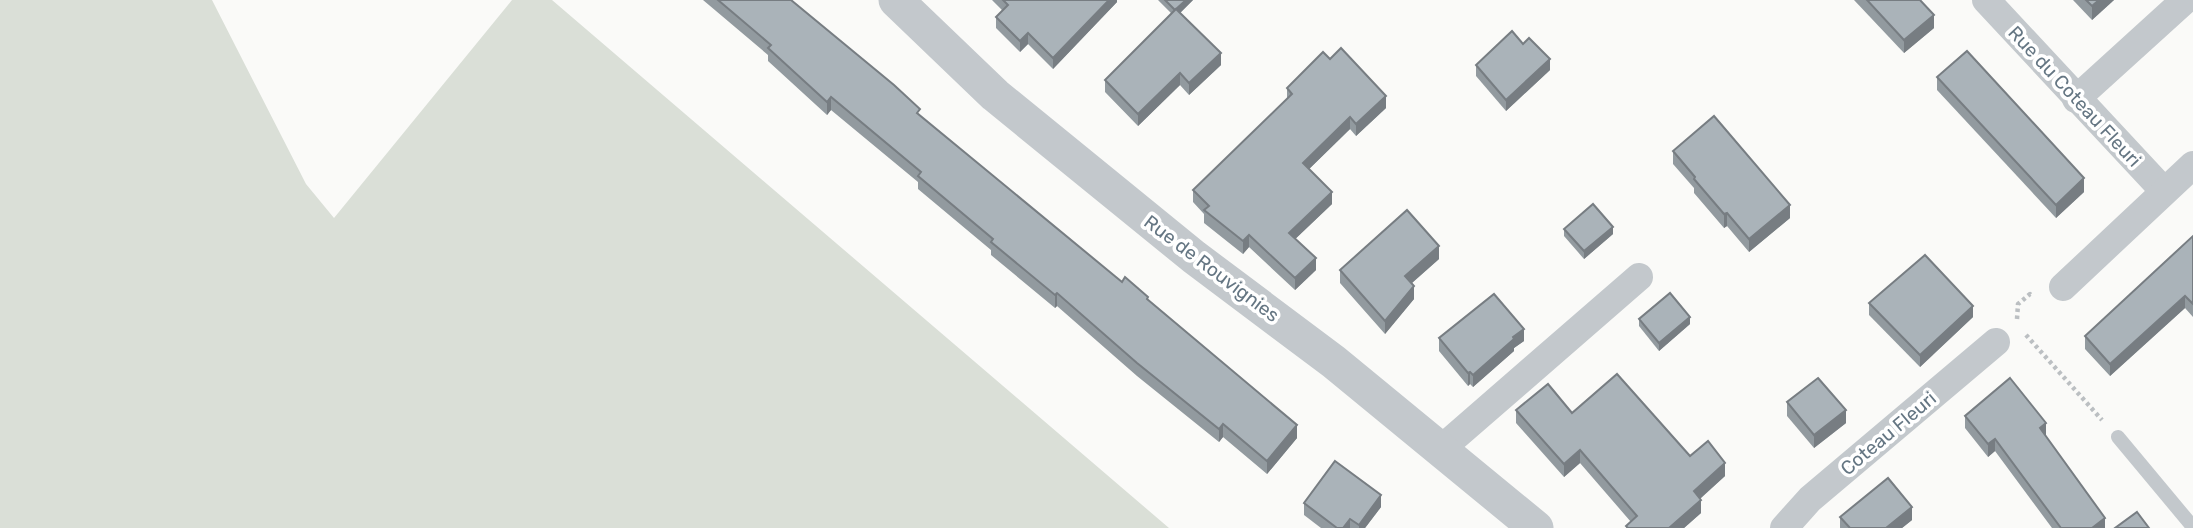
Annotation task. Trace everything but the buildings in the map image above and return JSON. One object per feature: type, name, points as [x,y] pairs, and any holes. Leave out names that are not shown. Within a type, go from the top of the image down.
[{"type":"street","name":"Rue de Rouvignies","points":[[896,0],[995,95],[1194,257],[1283,322],[1536,528]]},
{"type":"street","name":"Rue du Coteau Fleuri","points":[[1986,0],[2164,191]]},
{"type":"street","points":[[2076,99],[2185,0]]},
{"type":"street","points":[[2063,287],[2193,165]]},
{"type":"street","points":[[1440,449],[1639,277]]},
{"type":"street","name":"Coteau Fleuri","points":[[1784,528],[1810,499],[2006,333]]},
{"type":"lane","points":[[2118,438],[2193,527]]},
{"type":"path","points":[[2006,333],[2018,304],[2030,294]]},
{"type":"path","points":[[2026,335],[2118,438]]},
{"type":"shaded area","points":[[0,0],[212,0],[306,184],[334,218],[512,0],[552,0],[1169,528],[0,528]]}]
